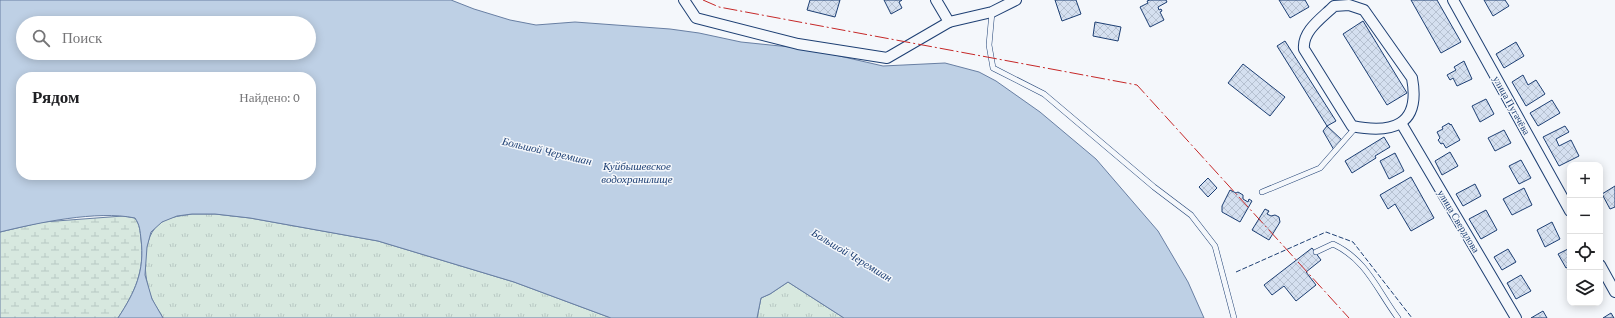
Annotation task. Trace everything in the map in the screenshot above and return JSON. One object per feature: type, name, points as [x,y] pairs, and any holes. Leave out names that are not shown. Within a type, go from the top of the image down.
[{"type":"street","points":[[684,0],[696,18],[798,44],[887,58],[949,22],[992,12],[1016,0]]},
{"type":"street","points":[[936,0],[949,22]]},
{"type":"street","name":"улица Пугачёва","points":[[1453,0],[1567,205]]},
{"type":"street","points":[[1332,3],[1348,5],[1364,10],[1412,78],[1414,90],[1413,106],[1405,121],[1390,127],[1369,130],[1352,126],[1304,49],[1303,41],[1307,33],[1332,3]]},
{"type":"street","name":"улица Свердлова","points":[[1401,123],[1516,318]]},
{"type":"street","points":[[1603,270],[1615,292]]},
{"type":"lane","points":[[992,12],[989,45],[993,68],[1044,94],[1154,188],[1191,215],[1215,246],[1234,318]]},
{"type":"lane","points":[[1262,192],[1320,168],[1357,127]]},
{"type":"lane","points":[[1316,252],[1333,244],[1343,249],[1366,269],[1398,318]]},
{"type":"green space","points":[[192,214],[215,214],[250,218],[378,241],[514,282],[611,318],[163,318],[153,302],[149,290],[145,269],[147,247],[155,228],[162,222],[173,217]]},
{"type":"green space","points":[[123,216],[135,218],[138,223],[140,228],[142,251],[140,271],[134,290],[118,318],[0,318],[0,232],[43,222]]},
{"type":"green space","points":[[788,282],[844,318],[757,318],[761,298]]},
{"type":"water","name":"Куйбышевское водохранилище","points":[[0,0],[451,0],[510,20],[536,25],[575,22],[670,29],[699,33],[741,42],[809,49],[883,66],[945,63],[979,72],[996,81],[1040,112],[1096,159],[1158,231],[1188,282],[1204,318],[844,318],[788,282],[761,298],[757,318],[611,318],[514,282],[378,241],[250,218],[215,214],[192,214],[177,216],[162,222],[151,232],[147,247],[145,275],[152,299],[163,318],[118,318],[134,290],[140,271],[142,251],[141,239],[139,226],[135,218],[120,216],[85,217],[31,225],[0,232]]},
{"type":"building","points":[[810,0],[840,0],[835,17],[807,10]]},
{"type":"building","points":[[884,0],[902,0],[899,2],[902,8],[891,14]]},
{"type":"building","points":[[1055,0],[1076,0],[1081,14],[1062,21]]},
{"type":"building","points":[[1166,0],[1167,2],[1158,7],[1159,10],[1161,9],[1162,11],[1160,12],[1164,20],[1150,27],[1140,7],[1148,3],[1147,1]]},
{"type":"building","points":[[1279,0],[1305,0],[1309,7],[1290,18]]},
{"type":"building","points":[[1411,0],[1437,0],[1461,42],[1441,53]]},
{"type":"building","points":[[1484,0],[1505,0],[1509,6],[1493,16]]},
{"type":"building","points":[[1363,21],[1407,93],[1387,105],[1343,34]]},
{"type":"building","points":[[1095,22],[1121,27],[1118,41],[1093,36]]},
{"type":"building","points":[[1285,41],[1336,121],[1327,126],[1277,46]]},
{"type":"building","points":[[1516,42],[1524,56],[1504,68],[1496,54]]},
{"type":"building","points":[[1464,61],[1472,79],[1457,86],[1453,78],[1450,80],[1447,75],[1456,70],[1454,67]]},
{"type":"building","points":[[1243,64],[1285,97],[1270,116],[1228,83]]},
{"type":"building","points":[[1523,75],[1528,85],[1536,80],[1545,94],[1526,106],[1512,82]]},
{"type":"building","points":[[1486,99],[1494,114],[1480,122],[1472,106]]},
{"type":"building","points":[[1552,100],[1560,113],[1538,126],[1530,113]]},
{"type":"building","points":[[1449,123],[1460,140],[1446,148],[1443,143],[1441,144],[1438,140],[1440,138],[1437,132]]},
{"type":"building","points":[[1327,126],[1342,140],[1334,150],[1323,131]]},
{"type":"building","points":[[1565,126],[1569,132],[1556,139],[1559,146],[1571,140],[1579,156],[1559,166],[1543,137]]},
{"type":"building","points":[[1504,130],[1511,143],[1495,151],[1488,138]]},
{"type":"building","points":[[1384,137],[1390,147],[1352,173],[1345,161]]},
{"type":"building","points":[[1450,152],[1458,166],[1442,175],[1435,161]]},
{"type":"building","points":[[1395,153],[1404,171],[1389,179],[1380,161]]},
{"type":"building","points":[[1521,160],[1531,178],[1519,184],[1509,166]]},
{"type":"building","points":[[1411,177],[1434,218],[1411,231],[1395,204],[1388,209],[1380,195]]},
{"type":"building","points":[[1208,178],[1217,188],[1208,197],[1199,187]]},
{"type":"building","points":[[1475,184],[1481,196],[1463,206],[1456,194]]},
{"type":"building","points":[[1615,186],[1615,207],[1610,209],[1603,193]]},
{"type":"building","points":[[1524,188],[1532,205],[1512,215],[1503,199]]},
{"type":"building","points":[[1230,190],[1243,195],[1243,199],[1248,202],[1249,199],[1252,201],[1240,222],[1222,212],[1222,206]]},
{"type":"building","points":[[1265,209],[1269,211],[1267,214],[1279,217],[1280,222],[1269,240],[1252,230]]},
{"type":"building","points":[[1486,210],[1497,230],[1481,239],[1469,219]]},
{"type":"building","points":[[1552,222],[1560,239],[1545,247],[1537,230]]},
{"type":"building","points":[[1312,248],[1321,260],[1306,272],[1316,285],[1296,301],[1284,286],[1272,295],[1264,285]]},
{"type":"building","points":[[1508,249],[1516,262],[1502,270],[1494,257]]},
{"type":"building","points":[[1567,250],[1567,268],[1566,268],[1558,254]]},
{"type":"building","points":[[1521,275],[1531,291],[1516,299],[1507,283]]},
{"type":"building","points":[[1543,311],[1547,318],[1531,318]]},
{"type":"building","points":[[1611,313],[1614,318],[1603,318]]},
{"type":"fence","points":[[1236,272],[1326,232],[1353,242],[1412,318]]},
{"type":"power","points":[[703,0],[719,7],[1137,85],[1349,318]]},
{"type":"water label","name":"Большой Черемшан","points":[[547,151]]},
{"type":"water label","name":"Большой Черемшан","points":[[852,255]]}]
